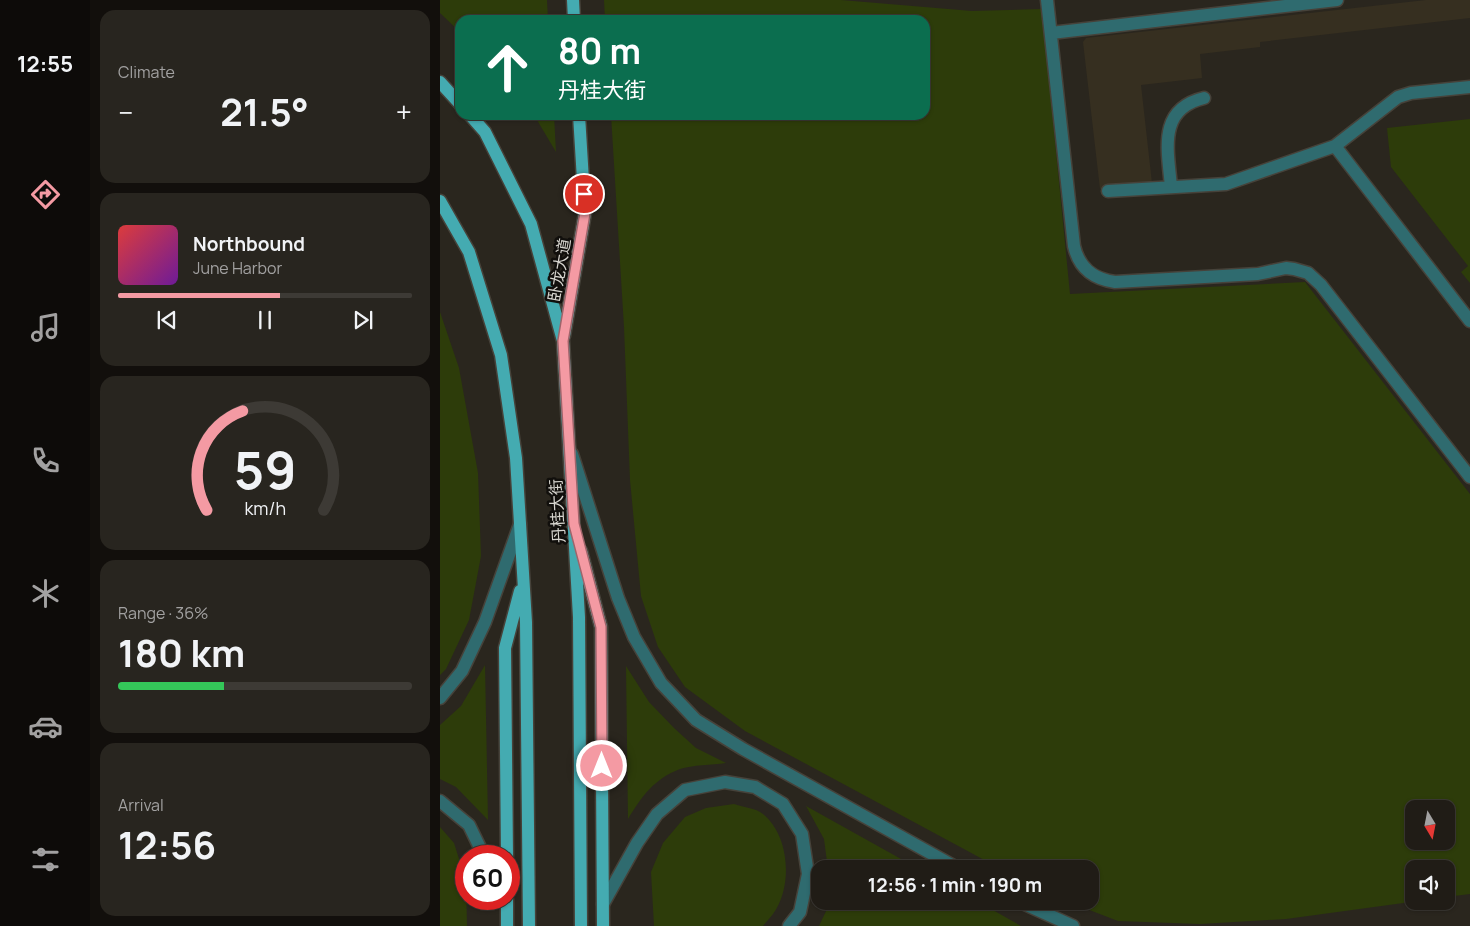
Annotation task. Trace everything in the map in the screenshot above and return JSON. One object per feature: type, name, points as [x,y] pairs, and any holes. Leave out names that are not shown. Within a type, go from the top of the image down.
[{"type":"main road","points":[[573,0],[574,15]]},
{"type":"main road","points":[[440,82],[455,98]]},
{"type":"main road","name":"丹桂大街","points":[[474,120],[485,132],[531,224],[563,341],[579,617],[581,926]]},
{"type":"main road","name":"卧龙大道","points":[[563,341],[585,213],[580,120]]},
{"type":"main road","points":[[440,201],[468,252],[501,356],[516,458],[526,622],[528,926]]},
{"type":"main road","points":[[574,524],[601,627],[603,926]]},
{"type":"main road","points":[[507,845],[505,648],[524,579]]},
{"type":"street","points":[[1047,0],[1074,246],[1081,264],[1093,276],[1115,282],[1258,274],[1286,268],[1308,274],[1320,285],[1470,477]]},
{"type":"street","points":[[1050,32],[1338,0]]},
{"type":"street","points":[[1108,191],[1226,184],[1335,146],[1398,97],[1411,93],[1470,87]]},
{"type":"street","points":[[1171,187],[1167,139],[1170,125],[1177,112],[1183,107],[1204,98]]},
{"type":"street","points":[[1335,146],[1470,321]]},
{"type":"street","points":[[570,448],[628,622],[634,637],[661,683],[696,720],[735,744],[943,860]]},
{"type":"street","points":[[440,698],[462,671],[485,622],[520,524]]},
{"type":"street","points":[[603,904],[637,843],[657,814],[685,790],[724,782],[756,787],[783,804],[802,834],[808,874],[800,912],[789,926]]},
{"type":"street","points":[[440,801],[469,825],[479,845]]},
{"type":"street","points":[[1038,910],[1073,926]]},
{"type":"shaded area","points":[[1426,0],[1470,0],[1470,18],[1260,42],[1260,47],[1200,54],[1202,78],[1141,85],[1152,183],[1100,189],[1083,42],[1086,38]]},
{"type":"green space","points":[[440,0],[547,0],[548,15],[455,15],[455,27],[440,13]]},
{"type":"green space","points":[[604,0],[841,0],[972,11],[1042,9],[1070,294],[1305,282],[1470,494],[1470,894],[1455,896],[1455,860],[1405,860],[1405,903],[1286,919],[1200,924],[1118,921],[1089,910],[1099,910],[1099,860],[984,860],[745,731],[685,687],[658,647],[641,596],[630,480],[624,327],[611,120],[930,120],[930,15],[605,15]]},
{"type":"green space","points":[[1470,119],[1470,283],[1461,272],[1468,266],[1391,167],[1387,128]]},
{"type":"green space","points":[[537,120],[554,120],[556,152]]},
{"type":"green space","points":[[440,312],[459,368],[478,473],[481,556],[469,620],[446,669],[440,675]]},
{"type":"green space","points":[[485,665],[488,820],[456,787],[440,779],[440,725],[461,706]]},
{"type":"green space","points":[[626,666],[649,702],[674,728],[696,748],[726,763],[690,767],[671,773],[650,789],[628,819]]},
{"type":"green space","points":[[734,804],[763,814],[779,835],[786,862],[786,876],[784,890],[773,914],[763,926],[654,926],[651,872],[663,843],[685,817],[706,808]]},
{"type":"green space","points":[[806,806],[903,860],[827,860],[824,839]]},
{"type":"green space","points":[[440,827],[455,846],[455,910],[467,910],[467,926],[440,926]]},
{"type":"green space","points":[[827,910],[993,910],[1021,926],[819,926]]},
{"type":"route","points":[[584,194],[585,213],[563,341],[574,524],[601,627],[602,766]]}]
